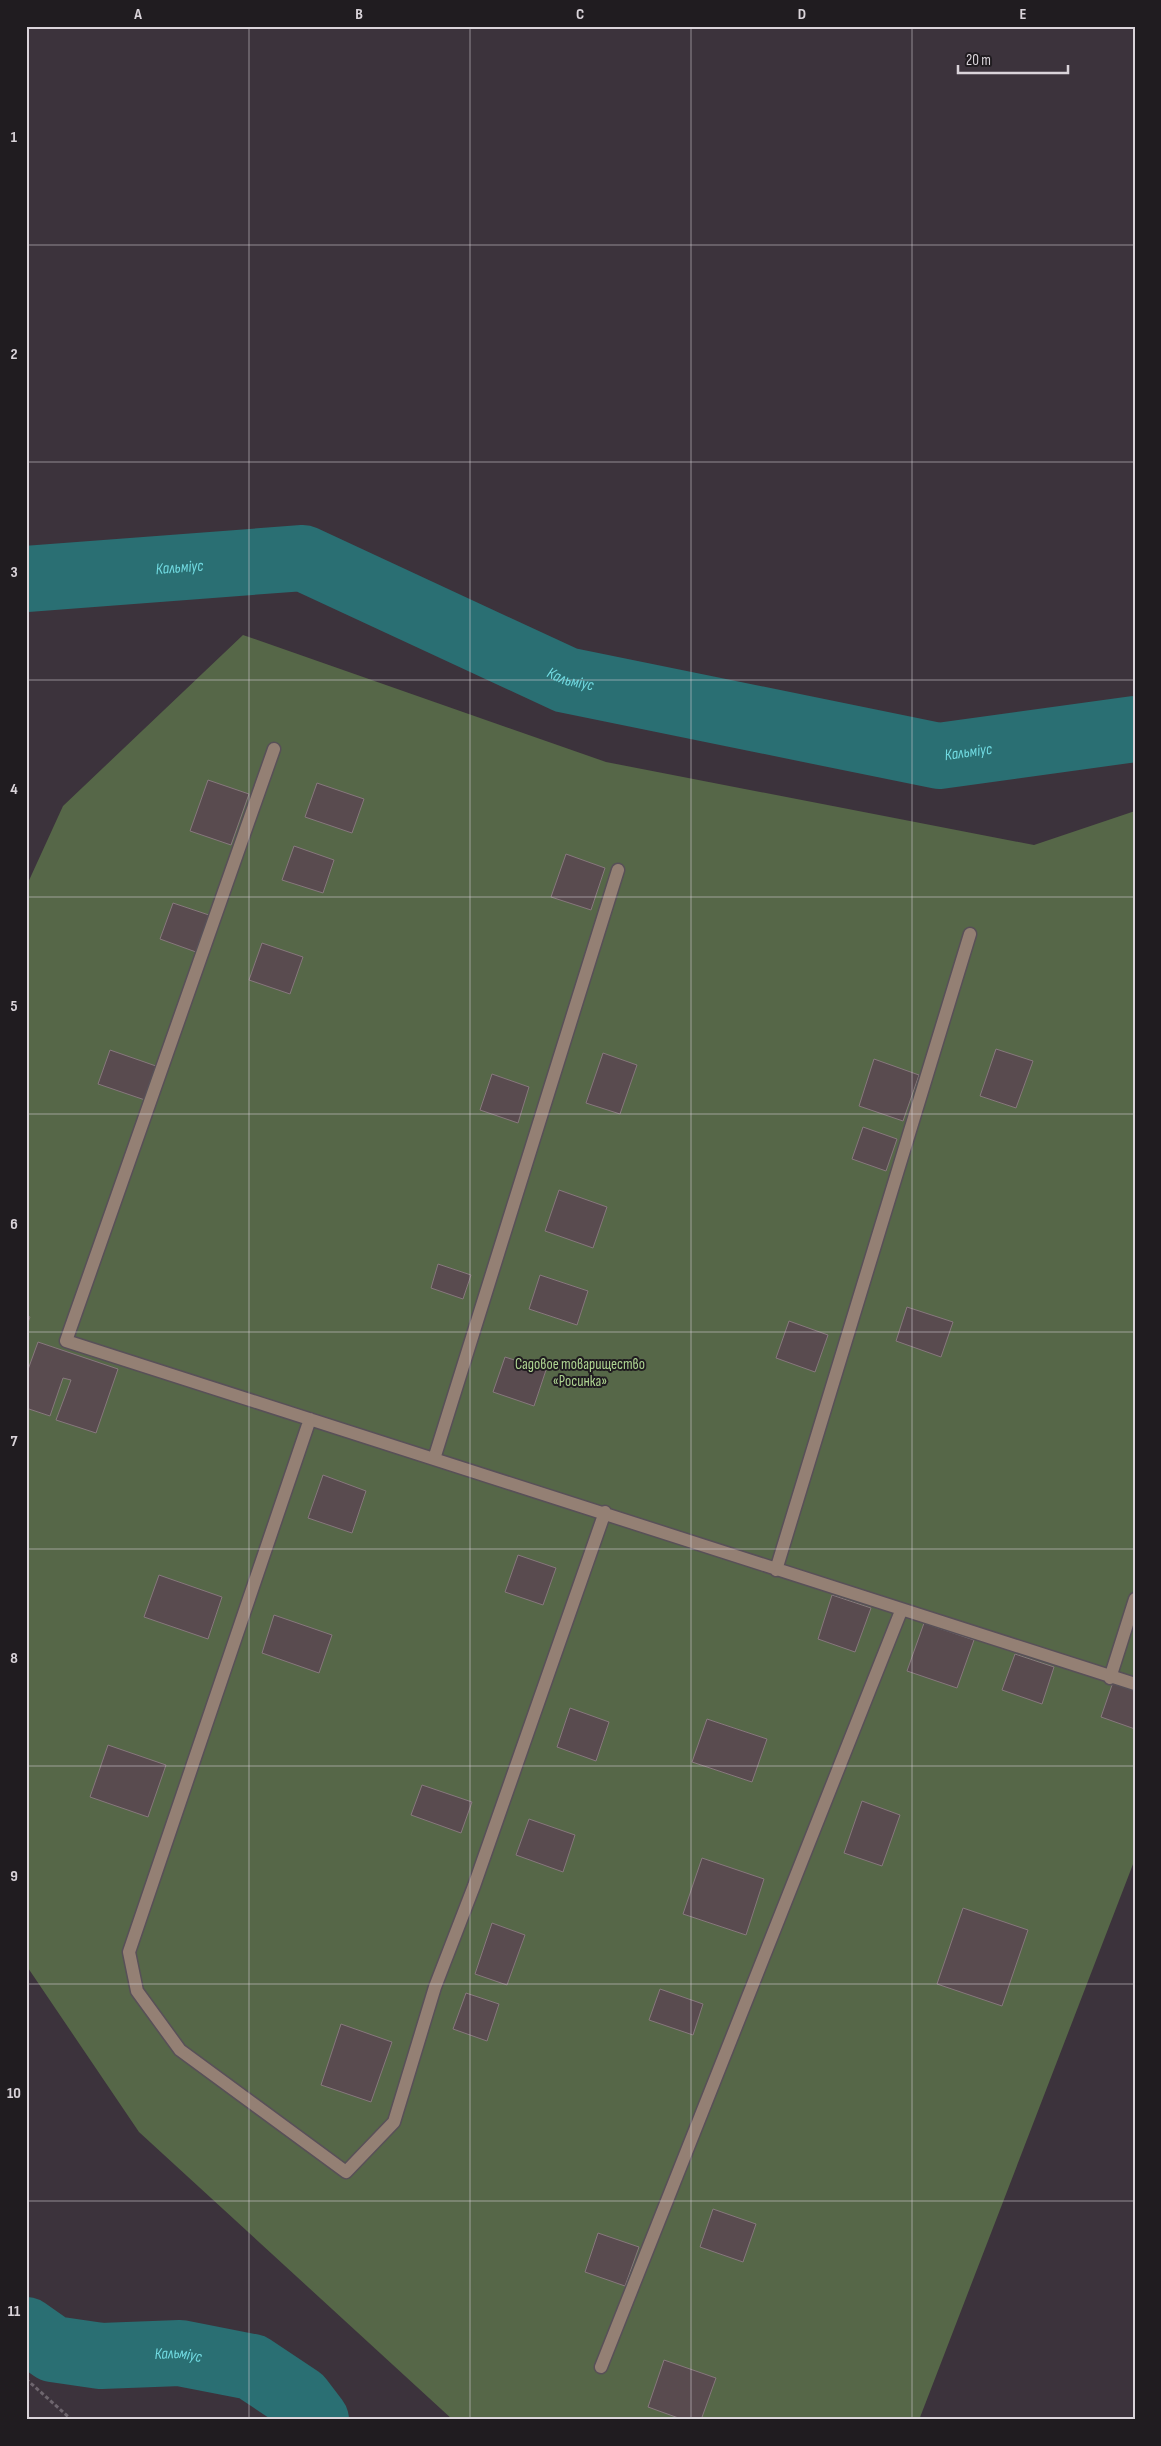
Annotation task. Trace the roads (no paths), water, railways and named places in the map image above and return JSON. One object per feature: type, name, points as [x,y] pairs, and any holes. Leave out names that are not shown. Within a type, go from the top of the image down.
[{"type":"lane","points":[[274,749],[66,1341],[605,1512],[901,1611],[1110,1678],[1135,1684]]},
{"type":"lane","points":[[434,1459],[618,870]]},
{"type":"lane","points":[[776,1570],[970,934]]},
{"type":"lane","points":[[310,1419],[129,1952],[137,1991],[180,2050],[346,2172],[394,2122],[435,1987],[474,1886],[605,1512]]},
{"type":"lane","points":[[1110,1678],[1135,1599]]},
{"type":"lane","points":[[602,2367],[901,1611]]},
{"type":"waterway","name":"Кальміус","points":[[26,579],[303,558],[566,680],[939,756],[1135,729]]},
{"type":"waterway","name":"Кальміус","points":[[26,2330],[53,2349],[101,2356],[180,2353],[252,2367],[300,2399],[316,2420]]},
{"type":"park label","name":"Садовое товарищество «Росинка»","points":[[580,1372]]}]
